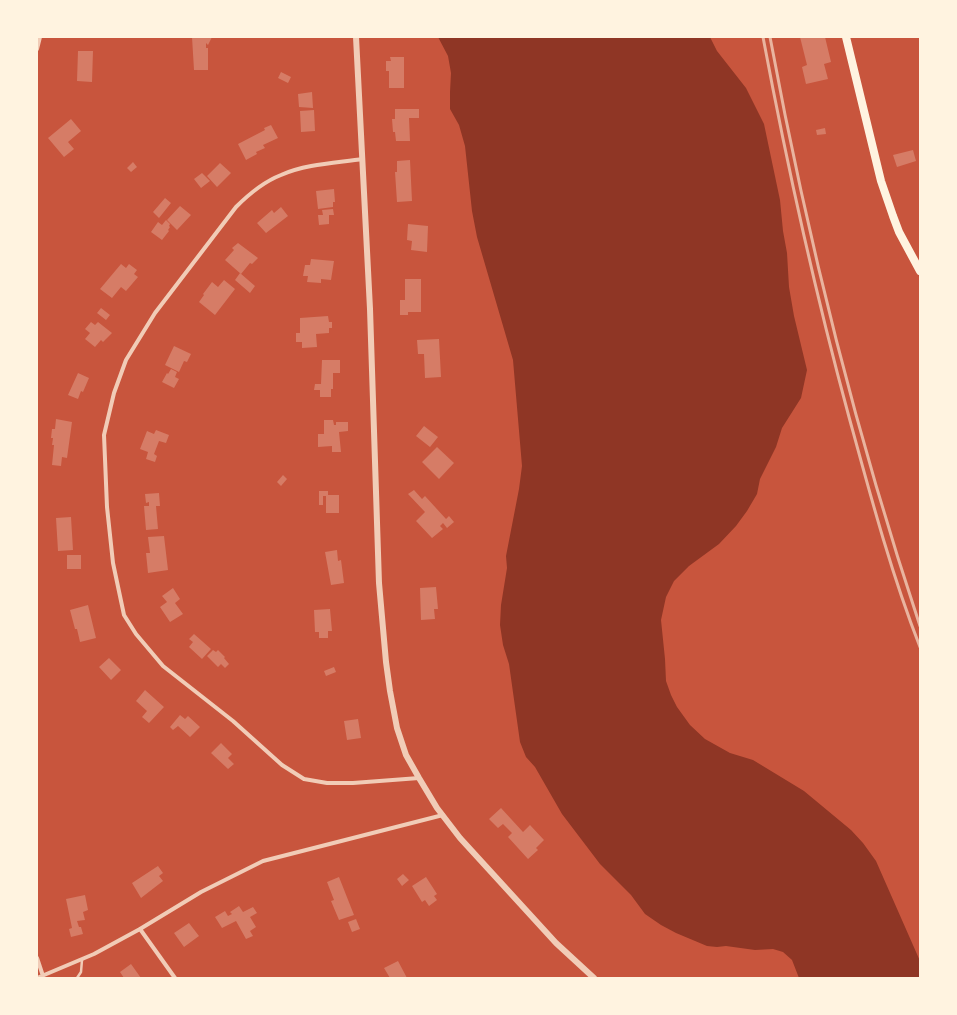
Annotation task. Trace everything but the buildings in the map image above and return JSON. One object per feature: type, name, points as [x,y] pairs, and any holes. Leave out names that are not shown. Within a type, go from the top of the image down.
[{"type":"main road","points":[[846,37],[892,216],[920,271]]},
{"type":"street","points":[[37,49],[40,37]]},
{"type":"street","points":[[356,37],[375,420],[380,583],[386,662],[397,728],[406,755],[419,778],[442,815],[460,838],[531,917],[556,943],[594,978]]},
{"type":"street","points":[[363,159],[304,168],[281,174],[251,193],[236,207],[155,313],[126,360],[114,393],[104,435],[107,507],[113,563],[124,616],[136,634],[163,666],[233,721],[282,765],[304,779],[328,783],[353,784],[419,778]]},
{"type":"street","points":[[37,978],[82,960],[140,929],[201,892],[263,861],[442,815]]},
{"type":"street","points":[[140,929],[175,978]]},
{"type":"street","points":[[37,958],[43,976]]},
{"type":"lane","points":[[77,978],[81,972],[82,960]]},
{"type":"shaded area","points":[[438,37],[710,37],[717,51],[746,88],[764,124],[780,200],[787,253],[789,287],[794,316],[807,370],[801,398],[782,428],[776,447],[760,479],[757,494],[747,511],[736,526],[719,544],[689,566],[674,581],[666,597],[661,620],[666,681],[677,707],[690,725],[705,739],[730,753],[753,760],[804,791],[851,830],[863,843],[876,861],[920,961],[920,978],[799,978],[792,960],[783,952],[773,949],[755,950],[726,946],[707,946],[661,925],[645,914],[631,895],[600,864],[562,814],[535,767],[526,757],[520,742],[509,664],[503,645],[500,625],[501,605],[507,568],[506,556],[522,466],[513,360],[477,237],[472,211],[465,146],[459,125],[450,109],[451,73],[448,56]]},
{"type":"railway","points":[[763,37],[802,228],[837,370],[882,533],[909,619],[920,647]]},
{"type":"railway","points":[[770,37],[800,186],[835,334],[875,481],[920,626]]}]
